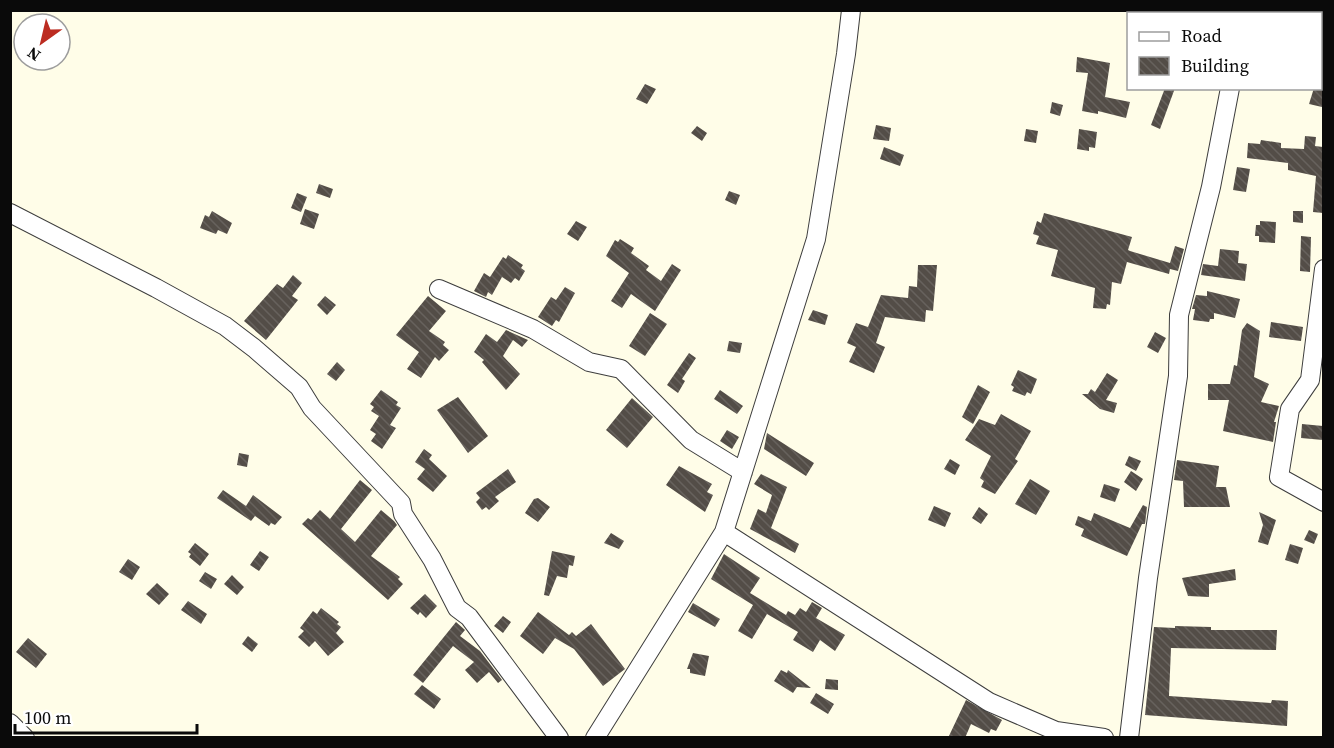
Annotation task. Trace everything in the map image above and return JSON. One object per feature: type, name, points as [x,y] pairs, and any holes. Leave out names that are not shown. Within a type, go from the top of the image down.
[{"type":"street","points":[[594,738],[724,532],[816,239],[846,54],[850,10]]},
{"type":"street","points":[[1129,738],[1148,578],[1178,376],[1179,315],[1211,187],[1230,90]]},
{"type":"street","points":[[10,213],[225,326],[299,387],[312,408],[401,503],[403,514],[432,559],[457,608],[469,617],[559,738]]},
{"type":"street","points":[[1323,269],[1310,380],[1290,409],[1279,477],[1323,502]]},
{"type":"street","points":[[440,289],[533,329],[589,362],[621,369],[691,440],[743,472]]},
{"type":"street","points":[[724,532],[989,702],[1056,731],[1104,738]]},
{"type":"street","points":[[10,723],[26,738]]},
{"type":"building","points":[[1077,57],[1110,63],[1105,97],[1130,102],[1126,118],[1098,111],[1098,114],[1082,111],[1088,73],[1076,72]]},
{"type":"building","points":[[645,84],[656,89],[647,104],[636,99]]},
{"type":"building","points":[[1323,88],[1322,107],[1309,104],[1313,90]]},
{"type":"building","points":[[1164,90],[1174,90],[1160,129],[1151,125]]},
{"type":"building","points":[[1052,102],[1063,105],[1060,116],[1050,113]]},
{"type":"building","points":[[876,125],[891,128],[889,141],[873,139]]},
{"type":"building","points":[[697,126],[707,133],[702,141],[691,133]]},
{"type":"building","points":[[1026,129],[1038,131],[1036,143],[1024,141]]},
{"type":"building","points":[[1079,129],[1097,132],[1095,148],[1089,147],[1089,151],[1077,149]]},
{"type":"building","points":[[1305,136],[1316,137],[1315,146],[1323,147],[1323,213],[1313,212],[1316,176],[1288,170],[1288,163],[1247,158],[1248,143],[1260,144],[1261,140],[1281,143],[1281,148],[1304,149]]},
{"type":"building","points":[[884,147],[904,155],[900,166],[880,159]]},
{"type":"building","points":[[1237,167],[1250,169],[1246,192],[1233,190]]},
{"type":"building","points":[[319,184],[333,189],[330,198],[316,193]]},
{"type":"building","points":[[729,191],[740,195],[736,205],[725,200]]},
{"type":"building","points":[[297,193],[307,197],[301,212],[291,208]]},
{"type":"building","points":[[305,209],[319,214],[314,229],[300,224]]},
{"type":"building","points":[[212,211],[232,223],[227,234],[218,230],[216,234],[200,228],[205,215],[209,217]]},
{"type":"building","points":[[1293,211],[1303,211],[1303,223],[1293,222]]},
{"type":"building","points":[[1044,213],[1132,237],[1128,250],[1170,263],[1175,246],[1184,249],[1178,271],[1170,269],[1169,274],[1127,262],[1121,284],[1112,282],[1110,305],[1107,304],[1106,309],[1093,308],[1095,288],[1051,276],[1058,250],[1036,244],[1039,236],[1033,234],[1037,221],[1041,223]]},
{"type":"building","points":[[576,221],[587,227],[578,241],[567,234]]},
{"type":"building","points":[[1260,221],[1276,222],[1275,243],[1259,242],[1259,236],[1255,236],[1256,225],[1260,225]]},
{"type":"building","points":[[1301,236],[1311,237],[1310,272],[1300,271]]},
{"type":"building","points":[[620,239],[634,248],[631,253],[649,266],[646,270],[661,281],[672,264],[681,270],[655,311],[631,294],[622,308],[611,301],[629,273],[606,256],[615,240],[618,242]]},
{"type":"building","points":[[1220,249],[1239,251],[1238,263],[1247,264],[1245,281],[1201,275],[1203,264],[1218,266]]},
{"type":"building","points":[[508,255],[523,265],[521,268],[525,271],[519,281],[515,278],[511,283],[502,277],[492,295],[488,292],[486,297],[474,291],[484,273],[490,277],[503,257],[506,259]]},
{"type":"building","points":[[918,265],[937,265],[933,311],[926,310],[925,322],[885,317],[876,343],[885,347],[874,373],[849,362],[856,347],[847,343],[856,323],[868,327],[881,295],[908,298],[909,286],[917,287]]},
{"type":"building","points":[[293,275],[302,283],[292,296],[298,300],[266,340],[244,321],[277,284],[283,288]]},
{"type":"building","points":[[565,287],[575,293],[559,322],[556,320],[552,326],[538,317],[551,297],[556,300]]},
{"type":"building","points":[[1207,291],[1240,299],[1235,318],[1214,313],[1214,319],[1210,319],[1209,322],[1193,320],[1195,309],[1192,309],[1196,295],[1207,296]]},
{"type":"building","points":[[325,296],[336,305],[327,315],[317,305]]},
{"type":"building","points":[[428,296],[446,311],[429,331],[445,342],[443,345],[449,350],[439,361],[435,357],[421,378],[407,369],[419,352],[396,335]]},
{"type":"building","points":[[813,310],[828,315],[825,325],[808,320]]},
{"type":"building","points":[[650,313],[667,324],[645,356],[629,346]]},
{"type":"building","points":[[1271,322],[1303,327],[1301,341],[1269,337]]},
{"type":"building","points":[[1247,323],[1260,331],[1254,377],[1269,384],[1261,402],[1279,406],[1274,422],[1276,422],[1273,442],[1223,431],[1229,400],[1208,400],[1208,384],[1230,384],[1234,365],[1237,366],[1242,330]]},
{"type":"building","points":[[506,330],[528,340],[522,347],[513,340],[503,356],[520,374],[506,390],[482,362],[484,360],[474,352],[486,334],[497,342]]},
{"type":"building","points":[[1155,332],[1166,338],[1158,353],[1147,347]]},
{"type":"building","points":[[729,341],[742,343],[740,353],[727,351]]},
{"type":"building","points":[[689,353],[696,358],[682,379],[685,381],[678,393],[667,385]]},
{"type":"building","points":[[337,362],[345,370],[336,381],[327,374]]},
{"type":"building","points":[[1018,370],[1037,379],[1031,394],[1027,392],[1025,396],[1012,391],[1014,387],[1011,385]]},
{"type":"building","points":[[1107,373],[1118,380],[1106,400],[1117,403],[1114,413],[1100,409],[1082,394],[1088,394],[1091,389],[1095,392]]},
{"type":"building","points":[[978,385],[990,392],[973,424],[962,417]]},
{"type":"building","points":[[381,390],[398,402],[396,405],[401,408],[390,425],[396,428],[382,449],[371,441],[376,434],[370,430],[379,416],[371,411],[374,407],[370,404]]},
{"type":"building","points":[[720,390],[743,406],[737,414],[714,399]]},
{"type":"building","points":[[458,397],[488,436],[468,453],[437,410]]},
{"type":"building","points":[[632,398],[653,417],[627,448],[606,430]]},
{"type":"building","points":[[1001,414],[1031,431],[1015,459],[1018,461],[995,494],[981,487],[984,481],[980,478],[991,456],[965,440],[979,419],[995,425]]},
{"type":"building","points":[[1302,424],[1323,426],[1323,440],[1301,438]]},
{"type":"building","points":[[727,430],[739,437],[732,449],[720,441]]},
{"type":"building","points":[[767,433],[814,463],[806,476],[764,449]]},
{"type":"building","points":[[424,449],[432,455],[429,459],[447,476],[433,492],[417,479],[425,469],[415,462]]},
{"type":"building","points":[[239,453],[249,455],[247,467],[237,465]]},
{"type":"building","points":[[1129,456],[1141,461],[1136,471],[1125,465]]},
{"type":"building","points":[[950,459],[960,465],[955,475],[944,469]]},
{"type":"building","points":[[1177,460],[1219,466],[1216,487],[1226,487],[1230,507],[1184,507],[1183,481],[1174,480]]},
{"type":"building","points":[[679,466],[712,484],[707,492],[713,495],[705,512],[666,485]]},
{"type":"building","points":[[508,469],[516,482],[495,497],[499,501],[489,510],[486,507],[482,510],[476,502],[480,498],[476,493]]},
{"type":"building","points":[[1131,471],[1143,479],[1136,491],[1124,482]]},
{"type":"building","points":[[761,474],[787,487],[771,528],[799,544],[795,553],[750,529],[758,509],[766,513],[772,495],[754,484]]},
{"type":"building","points":[[1030,479],[1050,491],[1036,515],[1015,504]]},
{"type":"building","points":[[360,480],[372,490],[341,529],[355,542],[381,510],[397,525],[371,556],[400,577],[398,579],[403,584],[388,600],[302,524],[308,518],[311,520],[320,510],[330,519]]},
{"type":"building","points":[[1104,484],[1120,489],[1115,502],[1100,497]]},
{"type":"building","points":[[223,490],[246,506],[253,495],[282,517],[275,525],[271,523],[269,526],[255,516],[251,521],[217,498]]},
{"type":"building","points":[[538,498],[550,507],[538,522],[525,513],[534,499]]},
{"type":"building","points":[[1143,505],[1147,507],[1145,524],[1142,524],[1127,556],[1081,536],[1084,529],[1075,525],[1078,516],[1091,521],[1094,513],[1130,528]]},
{"type":"building","points":[[934,506],[951,513],[945,527],[928,520]]},
{"type":"building","points":[[979,507],[988,514],[981,524],[972,518]]},
{"type":"building","points":[[1259,512],[1276,520],[1268,545],[1258,542],[1263,525]]},
{"type":"building","points":[[1309,530],[1318,534],[1314,544],[1304,540]]},
{"type":"building","points":[[611,533],[624,541],[619,549],[604,543]]},
{"type":"building","points":[[195,543],[209,554],[200,566],[189,557],[191,554],[188,552]]},
{"type":"building","points":[[1290,544],[1303,548],[1298,564],[1285,560]]},
{"type":"building","points":[[260,551],[269,557],[259,571],[250,565]]},
{"type":"building","points":[[552,551],[575,556],[573,566],[569,565],[567,578],[557,576],[549,596],[544,595]]},
{"type":"building","points":[[724,554],[760,578],[750,593],[786,615],[788,611],[795,615],[800,608],[806,612],[812,602],[822,608],[816,618],[845,635],[835,651],[820,640],[813,652],[793,640],[798,632],[767,614],[752,639],[738,631],[753,605],[711,579]]},
{"type":"building","points":[[128,559],[140,567],[132,580],[119,572]]},
{"type":"building","points":[[1235,569],[1236,580],[1209,584],[1209,597],[1188,596],[1182,578]]},
{"type":"building","points":[[205,572],[217,579],[211,589],[199,581]]},
{"type":"building","points":[[232,575],[244,587],[237,595],[224,584]]},
{"type":"building","points":[[157,583],[169,594],[159,605],[146,594]]},
{"type":"building","points":[[425,594],[437,606],[426,618],[420,612],[418,615],[410,608]]},
{"type":"building","points":[[188,601],[207,614],[201,624],[181,610]]},
{"type":"building","points":[[693,603],[720,619],[715,627],[688,612]]},
{"type":"building","points":[[321,608],[339,622],[337,624],[341,627],[336,633],[344,642],[328,656],[315,641],[309,647],[298,637],[304,631],[300,628],[313,611],[317,614]]},
{"type":"building","points":[[538,612],[569,635],[572,632],[576,636],[591,624],[625,669],[603,686],[574,649],[555,638],[543,654],[520,636]]},
{"type":"building","points":[[503,616],[511,622],[503,633],[494,626]]},
{"type":"building","points":[[456,622],[465,630],[460,636],[480,651],[502,680],[498,683],[489,672],[477,683],[465,670],[474,662],[453,646],[423,683],[413,675]]},
{"type":"building","points":[[1175,626],[1211,627],[1211,630],[1277,630],[1276,650],[1171,648],[1169,696],[1271,703],[1272,700],[1288,701],[1287,726],[1145,715],[1154,627],[1175,628]]},
{"type":"building","points":[[248,636],[258,644],[252,652],[242,644]]},
{"type":"building","points":[[28,638],[47,654],[36,668],[16,652]]},
{"type":"building","points":[[693,653],[709,656],[705,676],[690,673],[690,669],[687,669]]},
{"type":"building","points":[[781,670],[787,673],[788,670],[811,688],[797,687],[793,693],[774,681]]},
{"type":"building","points":[[826,679],[838,680],[838,690],[825,689]]},
{"type":"building","points":[[422,685],[441,699],[434,709],[414,694]]},
{"type":"building","points":[[816,693],[834,704],[828,714],[810,703]]},
{"type":"building","points":[[966,700],[1002,720],[996,731],[991,729],[989,733],[971,724],[965,738],[948,738]]}]
